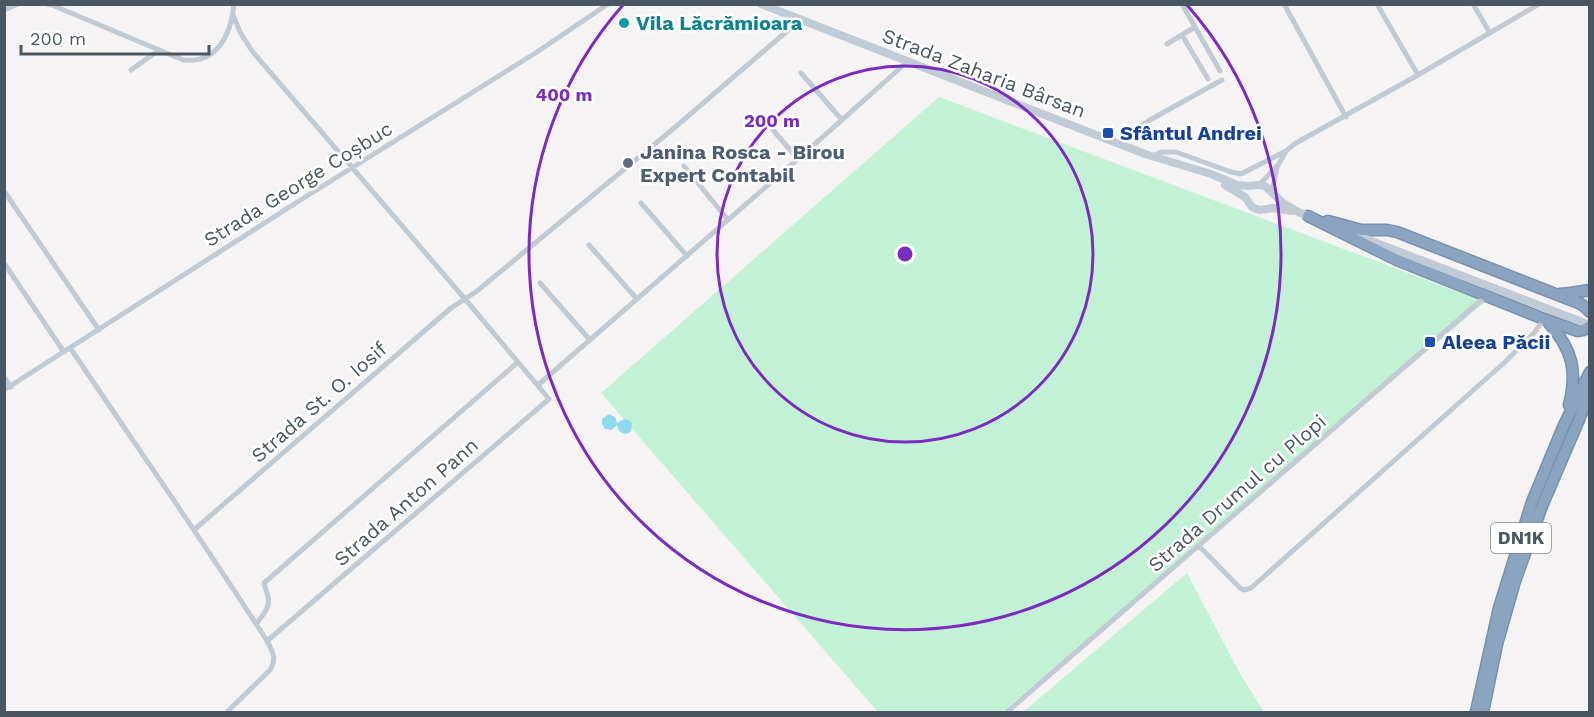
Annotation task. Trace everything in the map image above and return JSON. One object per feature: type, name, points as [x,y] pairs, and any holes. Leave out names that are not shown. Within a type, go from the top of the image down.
[{"type":"highway","points":[[1304,214],[1361,230],[1397,232],[1581,304],[1590,312]]},
{"type":"highway","points":[[1304,214],[1397,260],[1545,320],[1578,331],[1590,325]]},
{"type":"highway","points":[[1554,294],[1590,290]]},
{"type":"highway","points":[[1545,320],[1564,340],[1573,369],[1573,388],[1564,424]]},
{"type":"highway","name":"DN1K","points":[[1476,712],[1490,641],[1532,502],[1564,424],[1590,372]]},
{"type":"highway","name":"DN1K","points":[[1483,712],[1497,644],[1515,581],[1542,506],[1590,392]]},
{"type":"highway","points":[[1578,422],[1590,405]]},
{"type":"main road","name":"Strada Zaharia Bârsan","points":[[761,4],[1152,156],[1196,170]]},
{"type":"main road","points":[[1196,170],[1237,185],[1265,186],[1280,201],[1304,214],[1590,325]]},
{"type":"main road","points":[[1196,170],[1233,189],[1256,209],[1268,208],[1304,214]]},
{"type":"main road","points":[[1248,201],[1248,194],[1257,186]]},
{"type":"main road","points":[[1268,208],[1272,203],[1272,193]]},
{"type":"street","points":[[4,10],[18,4]]},
{"type":"street","points":[[47,4],[183,60],[192,61],[210,55],[220,48],[233,15],[234,4]]},
{"type":"street","name":"Strada George Coșbuc","points":[[4,390],[352,167],[537,52],[608,4]]},
{"type":"street","points":[[1182,4],[1220,71]]},
{"type":"street","points":[[1284,4],[1346,117]]},
{"type":"street","points":[[1377,4],[1418,75]]},
{"type":"street","points":[[1473,4],[1490,33]]},
{"type":"street","points":[[1152,156],[1161,152],[1176,152],[1241,174],[1346,117],[1539,4]]},
{"type":"street","points":[[233,15],[240,33],[252,51],[538,385],[907,62]]},
{"type":"street","name":"Strada St. O. Iosif","points":[[195,530],[442,315],[477,291],[800,20]]},
{"type":"street","points":[[1167,44],[1195,27]]},
{"type":"street","points":[[1182,35],[1208,79]]},
{"type":"street","points":[[131,70],[159,50]]},
{"type":"street","points":[[801,73],[842,120]]},
{"type":"street","points":[[1122,144],[1136,129],[1148,121],[1222,80]]},
{"type":"street","points":[[773,130],[798,159]]},
{"type":"street","points":[[1257,186],[1278,165],[1287,150]]},
{"type":"street","points":[[1272,193],[1278,165]]},
{"type":"street","points":[[684,166],[728,219]]},
{"type":"street","points":[[4,191],[99,330]]},
{"type":"street","points":[[641,203],[687,256]]},
{"type":"street","points":[[590,245],[637,299]]},
{"type":"street","points":[[4,263],[64,352]]},
{"type":"street","points":[[540,283],[590,340]]},
{"type":"street","name":"Strada Drumul cu Plopi","points":[[1007,712],[1486,295]]},
{"type":"street","points":[[1200,546],[1244,591],[1251,588],[1510,357],[1545,320]]},
{"type":"street","points":[[70,348],[195,530],[274,655],[270,670],[227,712]]},
{"type":"street","name":"Strada Anton Pann","points":[[256,624],[269,603],[264,583],[518,362]]},
{"type":"street","points":[[4,377],[11,387]]},
{"type":"street","name":"Strada Anton Pann","points":[[267,641],[549,399],[538,385]]},
{"type":"green space","points":[[939,97],[1485,302],[1002,712],[878,712],[601,393]]},
{"type":"green space","points":[[1187,573],[1239,672],[1264,712],[1023,712]]},
{"type":"water","points":[[609,414],[615,417],[617,423],[624,419],[629,420],[632,423],[631,431],[627,434],[623,433],[617,425],[612,430],[605,429],[602,419]]},
{"type":"place","name":"Vila Lăcrămioara","points":[[624,23]]},
{"type":"place","name":"Sfântul Andrei","points":[[1108,133]]},
{"type":"place","name":"Janina Rosca - Birou Expert Contabil","points":[[628,163]]},
{"type":"place","name":"Aleea Păcii","points":[[1430,342]]}]
